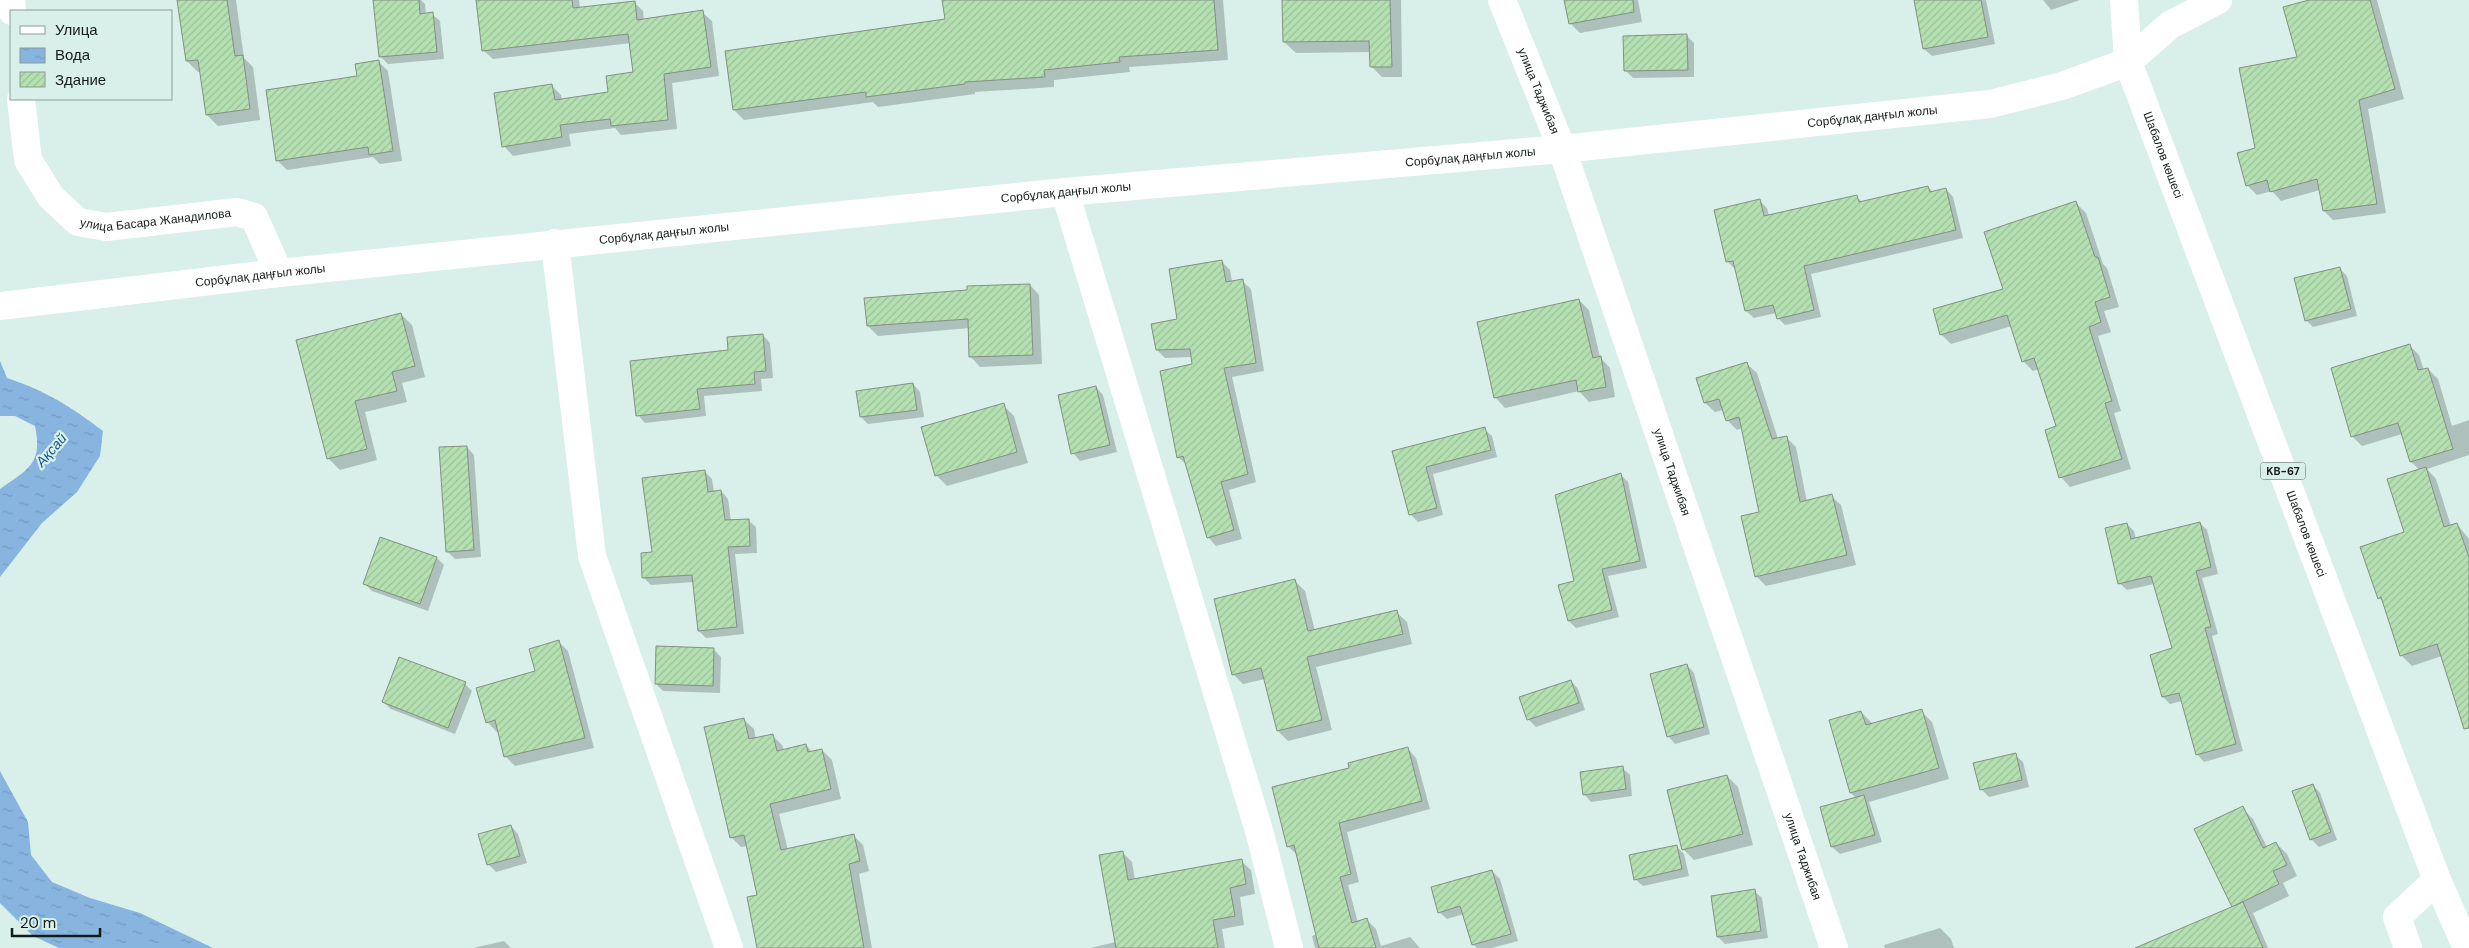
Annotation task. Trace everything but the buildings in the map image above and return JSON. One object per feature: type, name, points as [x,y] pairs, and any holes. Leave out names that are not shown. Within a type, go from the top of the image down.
[{"type":"street","name":"улица Таджибая","points":[[1502,0],[1562,149],[1834,948]]},
{"type":"street","name":"Шабалов көшесі","points":[[2124,0],[2128,62],[2437,880],[2467,948]]},
{"type":"street","points":[[2128,62],[2170,24],[2218,0]]},
{"type":"street","name":"Сорбұлақ даңғыл жолы","points":[[0,306],[279,273],[1065,192],[1562,149],[1990,104],[2062,86],[2128,62]]},
{"type":"street","name":"улица Басара Жанадилова","points":[[22,100],[28,160],[51,196],[78,222],[106,227],[237,212],[254,217],[279,273]]},
{"type":"street","points":[[1065,192],[1260,834],[1289,948]]},
{"type":"street","points":[[555,244],[592,556],[730,948]]},
{"type":"street","points":[[2408,948],[2397,917],[2437,880]]},
{"type":"water","name":"Ақсай","points":[[0,361],[7,378],[34,388],[57,400],[103,431],[100,456],[77,492],[42,523],[0,577],[0,489],[31,464],[37,449],[37,439],[35,426],[15,416],[0,416]]},
{"type":"water","points":[[0,771],[28,822],[31,855],[52,882],[90,898],[140,913],[213,948],[59,948],[33,936],[0,903]]}]
